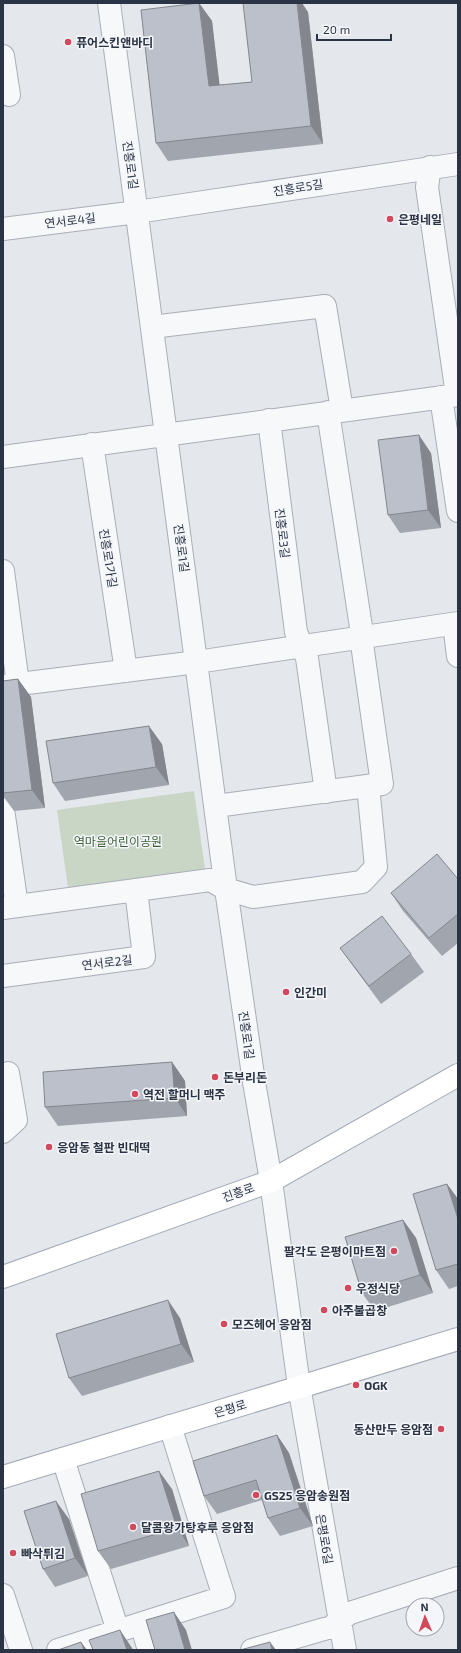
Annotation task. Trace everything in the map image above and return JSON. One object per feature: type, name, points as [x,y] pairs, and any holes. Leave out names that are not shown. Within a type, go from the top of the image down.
[{"type":"main road","name":"진흥로","points":[[3,1277],[270,1181],[458,1075]]},
{"type":"main road","name":"은평로","points":[[3,1477],[458,1339]]},
{"type":"street","name":"진흥로1길","points":[[108,3],[197,662],[226,889],[299,1386]]},
{"type":"street","points":[[3,56],[9,95]]},
{"type":"street","name":"진흥로5길","points":[[137,212],[458,164]]},
{"type":"street","points":[[430,167],[427,187],[452,395],[458,511]]},
{"type":"street","name":"연서로4길","points":[[3,229],[137,212]]},
{"type":"street","points":[[152,327],[325,306],[335,411],[361,637],[382,784],[216,806]]},
{"type":"street","points":[[3,457],[452,395]]},
{"type":"street","name":"진흥로3길","points":[[269,420],[296,632],[307,658],[326,792]]},
{"type":"street","name":"진흥로1가길","points":[[92,444],[126,671]]},
{"type":"street","points":[[3,571],[10,685],[197,662],[302,645],[456,624],[458,656]]},
{"type":"street","points":[[3,809],[10,907],[210,880],[226,889],[253,897],[362,882],[376,867],[368,786]]},
{"type":"street","name":"연서로2길","points":[[3,976],[144,957],[136,890]]},
{"type":"street","points":[[3,1132],[16,1120],[8,1073]]},
{"type":"street","name":"은평로6길","points":[[299,1386],[335,1623],[345,1650]]},
{"type":"street","points":[[58,1650],[224,1597],[170,1426]]},
{"type":"street","points":[[63,1459],[118,1631]]},
{"type":"street","points":[[252,1650],[335,1623],[350,1612],[458,1578]]},
{"type":"street","points":[[3,1594],[21,1650]]},
{"type":"street","points":[[141,1624],[149,1650]]},
{"type":"green space","name":"역마을어린이공원","points":[[194,791],[205,869],[68,888],[57,810]]},
{"type":"building","points":[[199,3],[209,86],[252,82],[243,3],[297,3],[311,126],[156,143],[141,10]]},
{"type":"building","points":[[419,435],[428,510],[388,515],[378,440]]},
{"type":"building","points":[[18,679],[32,790],[3,793],[3,681]]},
{"type":"building","points":[[149,726],[156,767],[53,783],[46,741]]},
{"type":"building","points":[[437,854],[458,879],[458,914],[429,938],[391,893]]},
{"type":"building","points":[[382,916],[411,954],[369,986],[340,948]]},
{"type":"building","points":[[172,1062],[175,1098],[45,1107],[43,1072]]},
{"type":"building","points":[[447,1184],[458,1219],[458,1264],[436,1270],[413,1194]]},
{"type":"building","points":[[403,1220],[420,1275],[362,1293],[345,1237]]},
{"type":"building","points":[[168,1300],[181,1344],[69,1378],[56,1334]]},
{"type":"building","points":[[277,1435],[300,1508],[268,1518],[256,1480],[204,1496],[193,1461]]},
{"type":"building","points":[[159,1471],[177,1528],[98,1551],[81,1494]]},
{"type":"building","points":[[56,1501],[75,1558],[43,1569],[24,1511]]},
{"type":"building","points":[[174,1612],[185,1650],[155,1650],[146,1620]]},
{"type":"building","points":[[120,1630],[127,1650],[93,1650],[89,1640]]},
{"type":"building","points":[[81,1642],[84,1650],[58,1650]]},
{"type":"building","points":[[270,1642],[272,1650],[240,1650]]},
{"type":"place","name":"퓨어스킨앤바디","points":[[68,42]]},
{"type":"place","name":"은평네일","points":[[390,219]]},
{"type":"place","name":"인간미","points":[[286,992]]},
{"type":"place","name":"돈부리돈","points":[[215,1077]]},
{"type":"place","name":"역전 할머니 맥주","points":[[135,1094]]},
{"type":"place","name":"응암동 철판 빈대떡","points":[[49,1147]]},
{"type":"place","name":"팔각도 은평이마트점","points":[[394,1251]]},
{"type":"place","name":"우정식당","points":[[348,1288]]},
{"type":"place","name":"아주불곱창","points":[[324,1310]]},
{"type":"place","name":"모즈헤어 응암점","points":[[224,1324]]},
{"type":"place","name":"OGK","points":[[356,1385]]},
{"type":"place","name":"동산만두 응암점","points":[[441,1429]]},
{"type":"place","name":"GS25 응암송원점","points":[[256,1495]]},
{"type":"place","name":"달콤왕가탕후루 응암점","points":[[133,1527]]},
{"type":"place","name":"빠삭튀김","points":[[13,1553]]}]
